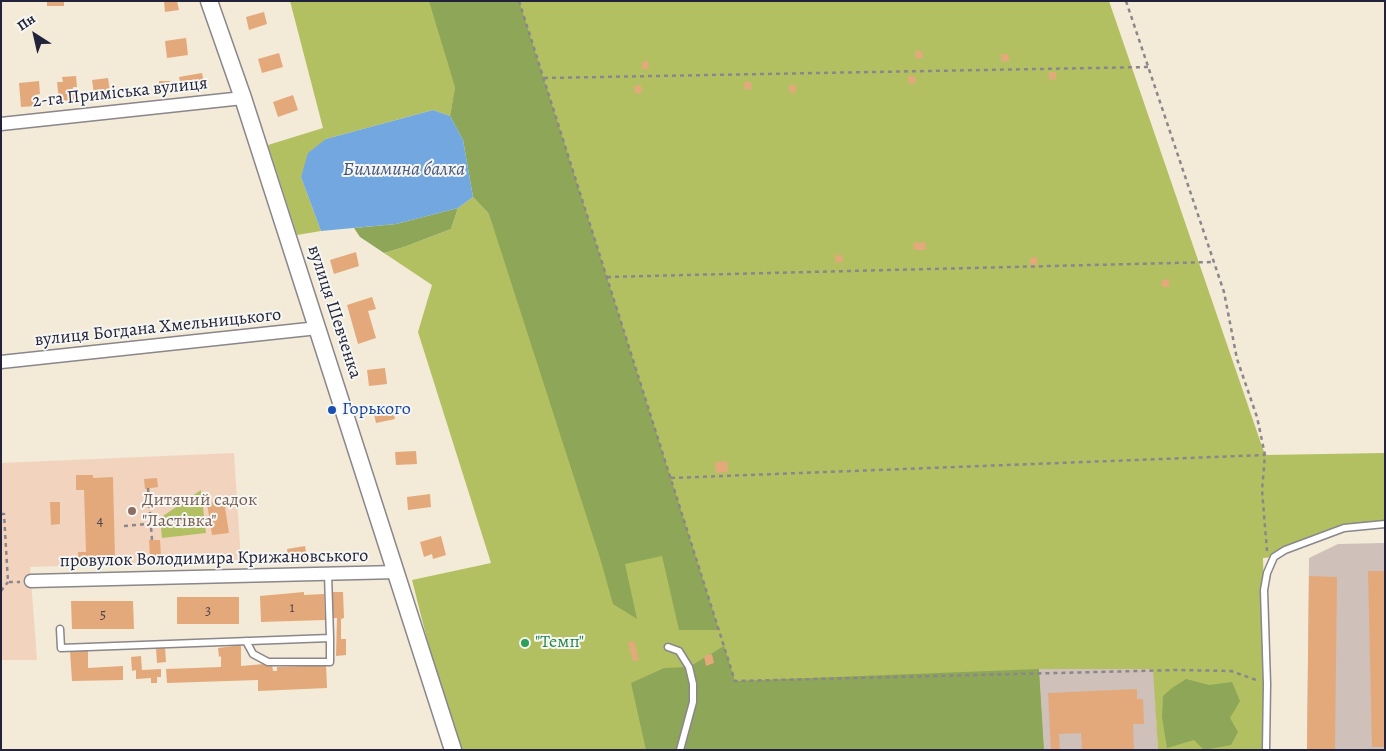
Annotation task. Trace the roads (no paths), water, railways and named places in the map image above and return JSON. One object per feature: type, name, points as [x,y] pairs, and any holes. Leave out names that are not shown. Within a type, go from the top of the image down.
[{"type":"street","name":"вулиця Шевченка","points":[[209,1],[244,98],[453,750]]},
{"type":"street","name":"2-га Приміська вулиця","points":[[1,124],[244,98]]},
{"type":"street","name":"вулиця Богдана Хмельницького","points":[[1,362],[318,328]]},
{"type":"street","name":"провулок Володимира Крижановського","points":[[31,581],[397,572]]},
{"type":"lane","points":[[1266,750],[1267,684],[1264,590],[1267,573],[1274,557],[1285,550],[1344,528],[1385,524]]},
{"type":"lane","points":[[246,641],[253,654],[268,662],[330,662],[328,574]]},
{"type":"lane","points":[[60,629],[61,648],[330,638]]},
{"type":"lane","points":[[668,647],[679,652],[689,668],[693,684],[694,702],[680,750]]},
{"type":"water","name":"Билимина балка","points":[[433,110],[450,116],[463,140],[473,197],[458,208],[396,224],[321,231],[301,177],[308,153],[326,139]]},
{"type":"place","name":"Горького","points":[[332,410]]},
{"type":"place","name":"Дитячий садок \"Ластівка\"","points":[[132,511]]},
{"type":"place","name":"\"Темп\"","points":[[525,643]]}]
